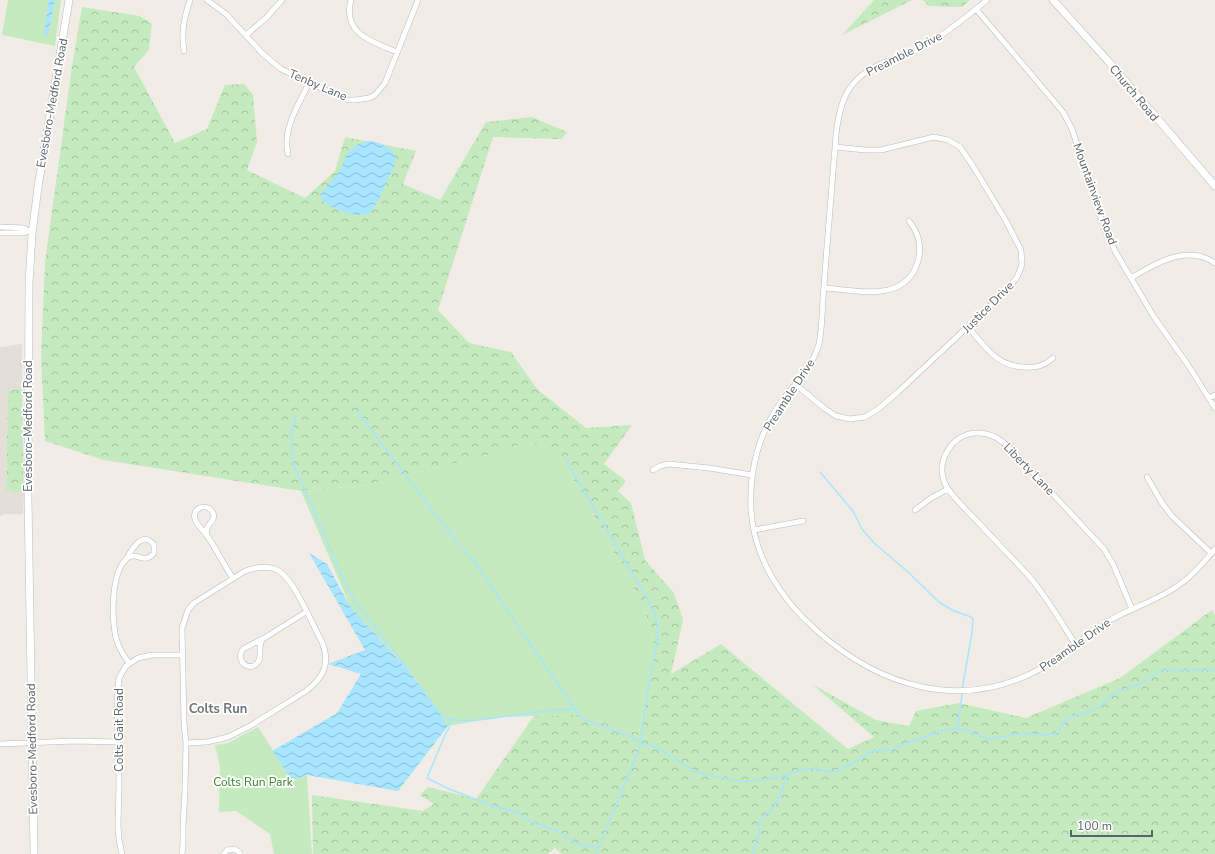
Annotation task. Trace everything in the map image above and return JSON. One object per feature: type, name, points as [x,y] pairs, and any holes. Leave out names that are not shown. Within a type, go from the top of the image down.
[{"type":"street","name":"Evesboro-Medford Road","points":[[34,854],[28,417],[30,231],[69,0]]},
{"type":"street","points":[[184,51],[182,28],[190,0]]},
{"type":"street","name":"Tenby Lane","points":[[207,0],[222,11],[275,64],[288,73],[348,100],[362,100],[369,98],[381,90],[418,0]]},
{"type":"street","points":[[246,35],[266,18],[282,0]]},
{"type":"street","points":[[351,0],[350,17],[355,29],[364,37],[397,52]]},
{"type":"street","name":"Preamble Drive","points":[[987,0],[952,28],[928,44],[873,68],[856,80],[850,87],[841,105],[835,147],[820,336],[818,345],[811,362],[777,409],[767,426],[757,449],[752,475],[751,508],[754,530],[764,561],[774,582],[786,600],[804,620],[832,644],[848,655],[871,669],[898,681],[920,688],[963,692],[983,690],[1002,685],[1030,674],[1056,659],[1102,625],[1176,587],[1192,575],[1213,551]]},
{"type":"street","name":"Church Road","points":[[1053,0],[1109,62],[1132,91],[1215,186]]},
{"type":"street","name":"Mountainview Road","points":[[976,9],[1063,112],[1072,130],[1104,227],[1115,251],[1154,317],[1188,365],[1215,408]]},
{"type":"street","points":[[288,154],[288,132],[309,82]]},
{"type":"street","name":"Justice Drive","points":[[796,384],[824,408],[836,416],[850,420],[865,417],[885,404],[968,327],[1013,283],[1022,264],[1021,250],[1014,235],[960,147],[948,140],[934,138],[881,150],[835,147]]},
{"type":"street","points":[[824,288],[880,292],[894,289],[906,281],[915,270],[920,251],[919,238],[909,221]]},
{"type":"street","points":[[0,227],[24,228],[30,231]]},
{"type":"street","points":[[0,232],[24,233],[30,231]]},
{"type":"street","points":[[1131,278],[1160,261],[1179,256],[1199,256],[1215,262]]},
{"type":"street","points":[[968,327],[996,357],[1007,364],[1019,367],[1038,367],[1044,365],[1053,358]]},
{"type":"street","points":[[1209,398],[1215,394]]},
{"type":"street","name":"Liberty Lane","points":[[1076,645],[1037,586],[948,489],[943,477],[943,462],[946,454],[955,442],[968,434],[976,433],[992,435],[999,438],[1015,453],[1104,549],[1113,564],[1132,609]]},
{"type":"street","points":[[653,470],[660,466],[669,464],[716,469],[752,475]]},
{"type":"street","points":[[1147,477],[1162,503],[1172,516],[1213,551]]},
{"type":"street","points":[[915,510],[926,501],[948,489]]},
{"type":"street","points":[[206,534],[214,516],[212,510],[203,507],[197,510],[195,519],[233,578]]},
{"type":"street","points":[[754,530],[803,520]]},
{"type":"street","points":[[125,560],[133,556],[149,558],[154,553],[154,545],[146,539],[141,540],[136,544],[125,560],[119,572],[115,587],[114,620],[117,642],[129,663],[145,656],[182,655]]},
{"type":"street","points":[[182,854],[186,743],[184,723],[182,628],[188,610],[194,603],[233,578],[253,568],[264,567],[278,570],[292,586],[322,642],[326,656],[325,668],[316,683],[306,691],[230,736],[214,741],[186,743]]},
{"type":"street","points":[[262,640],[259,647],[259,662],[253,666],[244,664],[240,658],[243,649],[262,640],[306,612]]},
{"type":"street","name":"Colts Gait Road","points":[[122,854],[118,832],[119,784],[117,686],[122,671],[129,663]]},
{"type":"street","points":[[0,744],[74,740],[118,742]]},
{"type":"street","points":[[224,854],[227,850],[234,849],[240,854]]},
{"type":"shaded area","points":[[22,344],[22,388],[8,391],[6,489],[15,493],[24,492],[23,514],[4,514],[0,516],[0,347]]},
{"type":"green space","points":[[8,0],[61,0],[55,46],[2,35]]},
{"type":"green space","points":[[874,0],[912,0],[842,35]]},
{"type":"green space","points":[[923,0],[970,0],[962,7],[929,6]]},
{"type":"green space","points":[[82,7],[140,16],[152,24],[149,50],[134,67],[175,143],[207,129],[225,85],[244,84],[253,95],[257,142],[247,170],[305,198],[335,171],[345,137],[416,151],[403,184],[440,200],[486,122],[532,117],[567,132],[562,139],[493,137],[438,310],[469,343],[511,352],[537,389],[586,428],[632,425],[604,464],[626,481],[618,491],[631,503],[645,560],[674,593],[683,620],[671,674],[721,644],[848,749],[874,737],[812,684],[876,720],[909,726],[916,711],[959,703],[1026,718],[1120,678],[1212,610],[1215,615],[1215,854],[562,854],[555,848],[548,854],[313,854],[312,795],[423,811],[434,804],[420,795],[428,787],[476,799],[534,716],[577,715],[639,733],[655,649],[644,607],[557,450],[527,442],[495,453],[368,485],[301,491],[104,460],[45,441],[41,357],[45,262],[72,66]]},
{"type":"green space","points":[[22,388],[24,492],[15,493],[6,489],[8,391]]},
{"type":"green space","points":[[527,442],[557,450],[644,607],[655,649],[639,733],[577,715],[499,717],[448,726],[412,675],[350,606],[301,491],[368,485],[495,453]]},
{"type":"green space","name":"Colts Run Park","points":[[258,727],[292,780],[307,775],[312,854],[274,854],[270,834],[236,811],[219,812],[220,767],[215,745],[228,743]]},
{"type":"water","points":[[49,0],[55,0],[48,35],[45,35],[44,33]]},
{"type":"water","points":[[367,141],[385,146],[394,154],[395,163],[391,173],[373,209],[368,213],[357,215],[338,210],[326,203],[320,195],[341,169],[345,157],[350,150],[356,145]]},
{"type":"water","points":[[309,553],[327,564],[350,606],[412,675],[448,726],[398,791],[307,775],[292,780],[272,751],[337,713],[361,674],[328,664],[365,650]]},
{"type":"waterway","points":[[356,410],[459,545],[474,561],[576,711],[583,719],[631,737],[641,743],[658,748],[698,773],[739,781],[752,781],[775,778],[805,769],[816,768],[831,772],[852,764],[872,751],[890,750],[943,730],[966,730],[987,739],[1025,733],[1045,735],[1054,734],[1059,731],[1064,723],[1072,716],[1092,711],[1114,693],[1142,683],[1161,670],[1215,670]]},
{"type":"waterway","points":[[296,417],[291,433],[293,463],[347,587],[357,605],[410,672]]},
{"type":"waterway","points":[[566,461],[647,598],[653,610],[658,627],[640,747],[596,854]]},
{"type":"waterway","points":[[820,472],[853,511],[862,529],[874,543],[908,572],[939,602],[952,610],[973,619],[958,729]]},
{"type":"waterway","points":[[419,685],[439,712],[446,718],[454,720],[481,720],[552,710],[574,709]]},
{"type":"waterway","points":[[451,720],[449,728],[427,778],[449,789],[496,807],[517,812],[532,822],[558,831],[580,845],[598,848]]},
{"type":"waterway","points":[[753,854],[760,834],[758,823],[775,804],[787,774]]},
{"type":"district","name":"Colts Run","points":[[218,708]]}]
